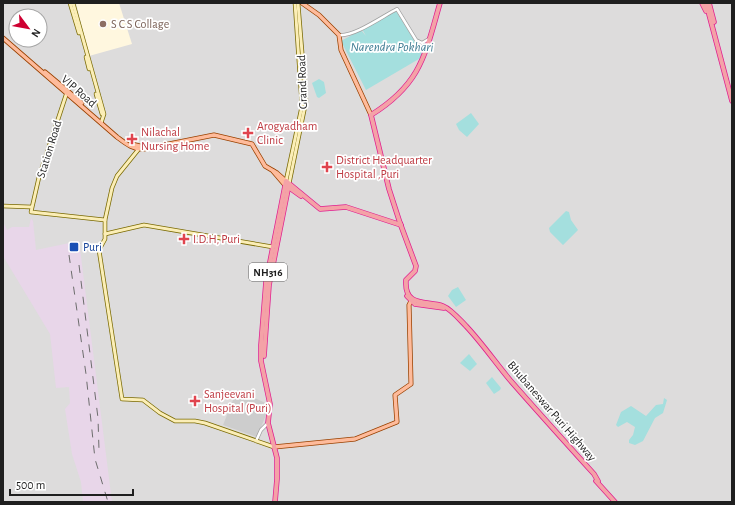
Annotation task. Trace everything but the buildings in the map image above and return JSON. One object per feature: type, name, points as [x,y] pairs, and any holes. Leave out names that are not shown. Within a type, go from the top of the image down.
[{"type":"highway","points":[[415,302],[406,294],[404,284],[415,266],[389,189],[371,115],[390,102],[409,84],[422,64],[440,3]]},
{"type":"highway","points":[[702,3],[712,25]]},
{"type":"highway","points":[[706,3],[723,60]]},
{"type":"highway","points":[[709,3],[732,102]]},
{"type":"highway","points":[[724,66],[732,92]]},
{"type":"highway","points":[[287,185],[317,208],[324,210],[336,209],[352,211],[400,225]]},
{"type":"highway","name":"NH316","points":[[275,502],[277,475],[274,446],[268,423],[270,404],[262,364],[261,345],[263,312],[273,247],[287,185]]},
{"type":"highway","name":"NH316","points":[[262,364],[269,285],[287,185]]},
{"type":"highway","name":"Bhubaneswar Puri Highway","points":[[415,302],[444,307],[478,339],[501,372],[544,419],[615,502]]},
{"type":"main road","points":[[72,3],[99,107],[104,117],[102,122]]},
{"type":"main road","name":"Grand Road","points":[[287,185],[302,106],[296,3]]},
{"type":"main road","points":[[302,3],[319,15],[339,35],[342,50],[371,115]]},
{"type":"main road","name":"VIP Road","points":[[3,37],[66,92],[125,140],[134,145],[145,148]]},
{"type":"main road","name":"Station Road","points":[[31,207],[66,92]]},
{"type":"main road","name":"VIP Road","points":[[102,122],[122,141],[138,150]]},
{"type":"main road","points":[[287,185],[273,171],[263,164],[252,144],[221,135],[206,136],[138,150],[117,176],[112,188],[105,220],[105,239],[99,250],[122,399],[140,399],[175,421],[205,423],[274,446],[355,439],[397,422],[395,395],[411,384],[409,310],[415,302]]},
{"type":"main road","points":[[3,206],[31,207],[31,212],[105,220]]},
{"type":"main road","points":[[105,234],[144,225],[273,247]]},
{"type":"street","points":[[339,35],[345,35],[357,31],[397,9],[416,40],[422,43],[430,39]]},
{"type":"street","points":[[256,441],[261,430],[268,423]]},
{"type":"shaded area","name":"Puri","points":[[3,3],[732,3],[732,502],[3,502]]},
{"type":"shaded area","name":"S C S Collage","points":[[76,3],[119,3],[132,44],[89,56]]},
{"type":"shaded area","points":[[31,218],[33,221],[36,250],[79,241],[112,502],[83,502],[81,482],[72,454],[65,409],[70,403],[69,387],[56,388],[50,334],[3,256],[3,222],[7,230],[12,227],[29,227]]},
{"type":"shaded area","points":[[237,390],[270,405],[257,437],[223,425]]},
{"type":"water","name":"Narendra Pokhari","points":[[396,11],[424,56],[366,90],[341,41],[361,30],[366,36],[362,29]]},
{"type":"water","points":[[319,79],[324,82],[326,93],[319,98],[317,97],[312,83]]},
{"type":"water","points":[[471,113],[479,124],[467,137],[459,130],[456,124]]},
{"type":"water","points":[[566,211],[569,212],[571,220],[578,230],[563,245],[550,232],[549,228]]},
{"type":"water","points":[[458,287],[466,300],[456,307],[448,296],[452,290]]},
{"type":"water","points":[[469,354],[477,364],[470,371],[460,363]]},
{"type":"water","points":[[492,377],[501,388],[494,394],[486,383]]},
{"type":"water","points":[[664,398],[667,400],[663,413],[655,418],[643,441],[635,445],[629,443],[635,427],[627,422],[618,427],[616,425],[621,412],[631,406],[646,416],[656,405],[663,404]]},
{"type":"railway","points":[[69,255],[86,374],[95,459],[108,502]]},
{"type":"railway","points":[[79,265],[98,418],[99,450]]},
{"type":"place","name":"S C S Collage","points":[[103,24]]},
{"type":"place","name":"Arogyadham Clinic","points":[[248,133]]},
{"type":"place","name":"Nilachal Nursing Home","points":[[132,139]]},
{"type":"place","name":"District Headquarter Hospital ,Puri","points":[[327,167]]},
{"type":"place","name":"I.D.H, Puri","points":[[184,239]]},
{"type":"place","name":"Puri","points":[[74,247]]},
{"type":"place","name":"Sanjeevani Hospital (Puri)","points":[[195,401]]}]
